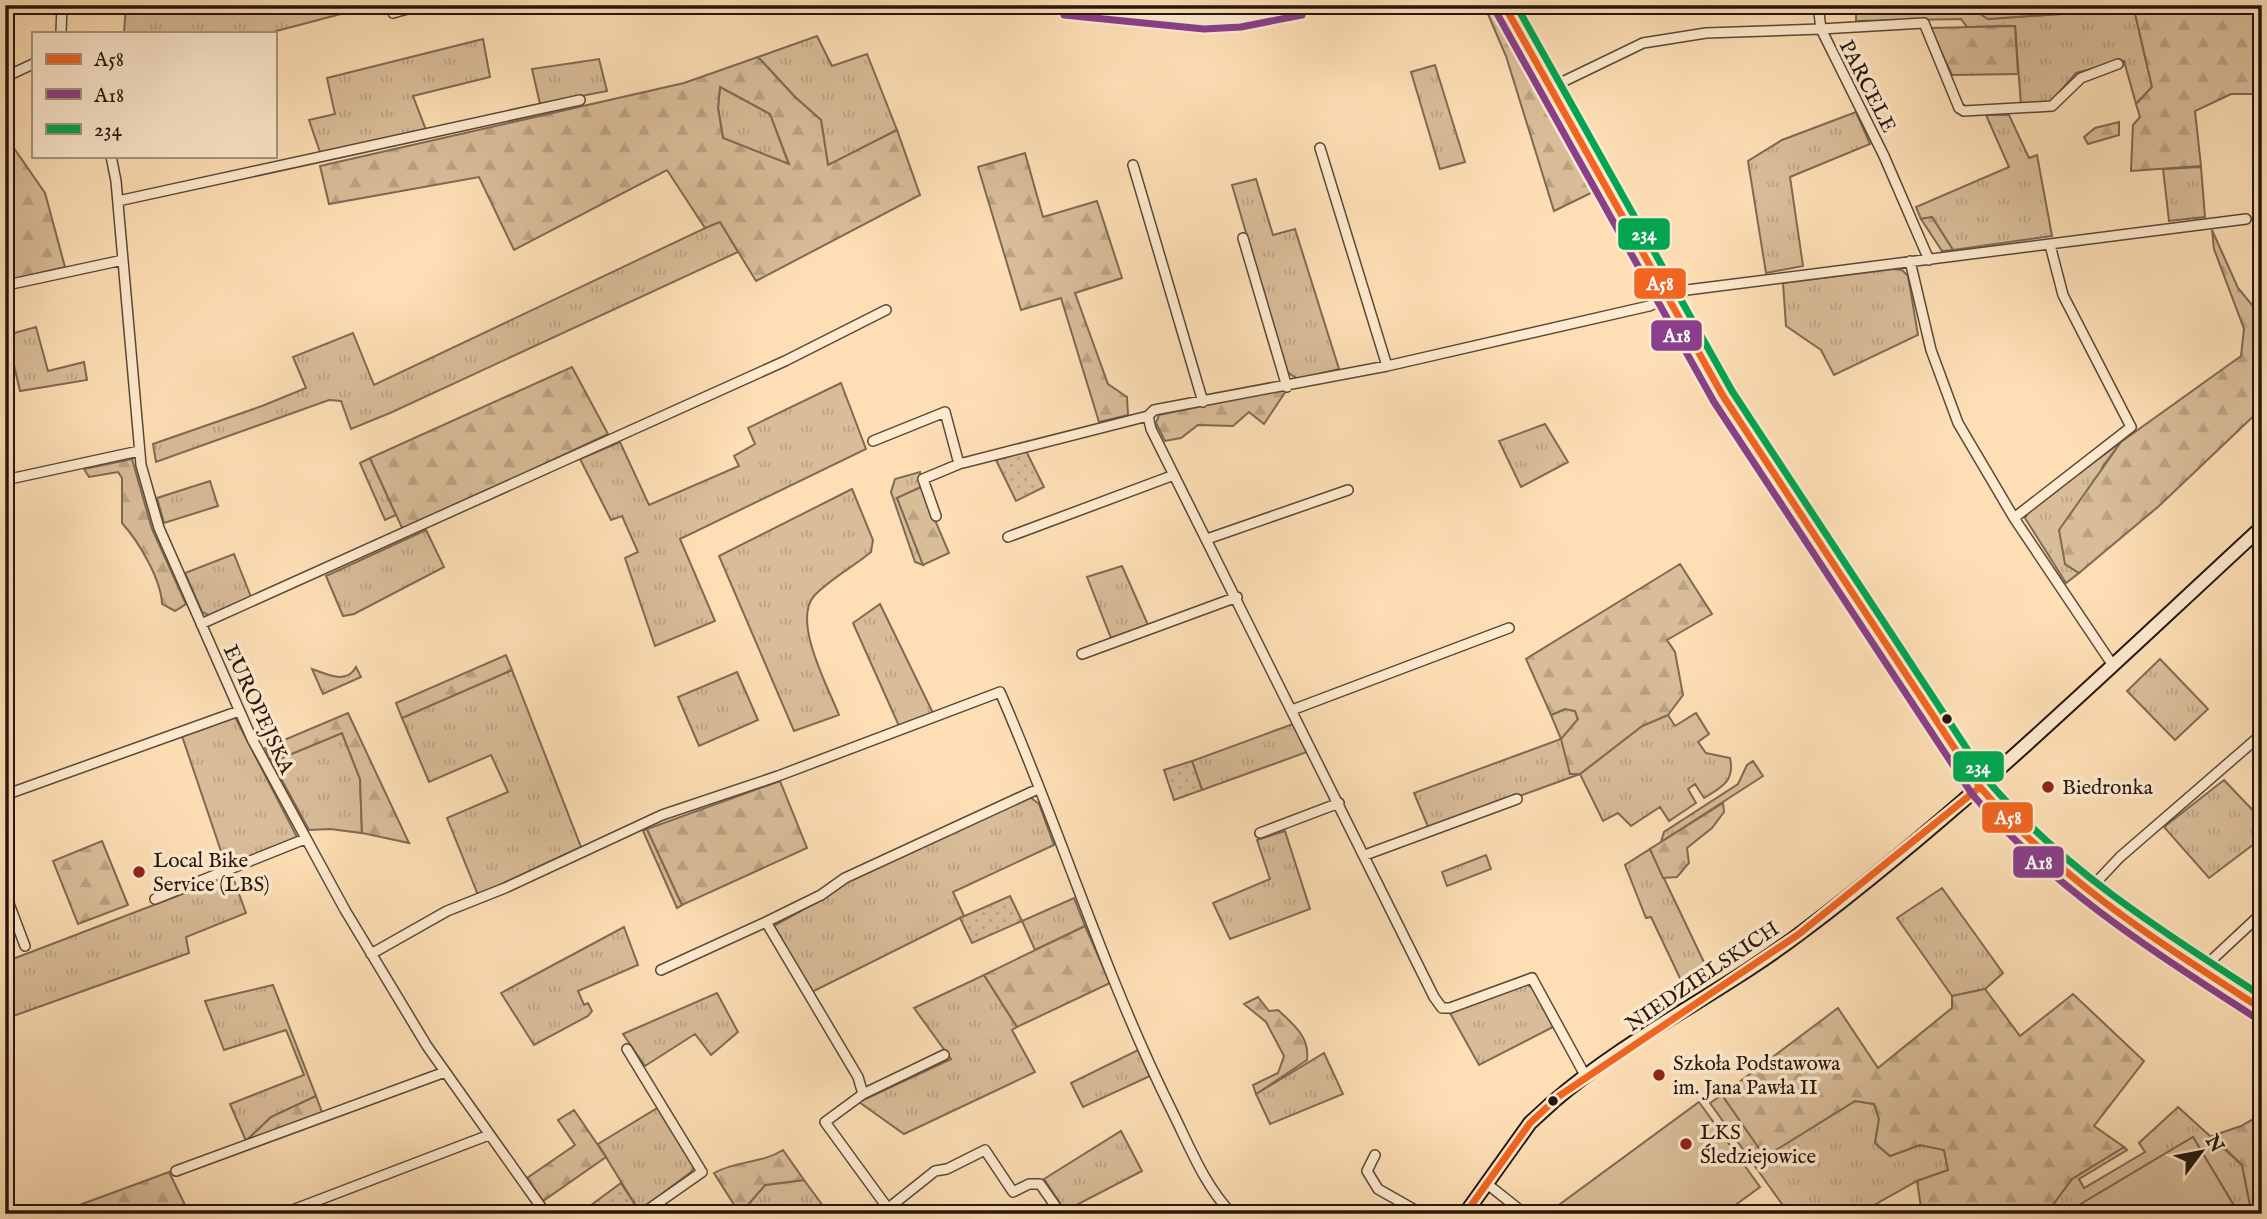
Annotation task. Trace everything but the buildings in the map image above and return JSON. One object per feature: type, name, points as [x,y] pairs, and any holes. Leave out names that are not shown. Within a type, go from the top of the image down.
[{"type":"street","points":[[61,32],[62,5]]},
{"type":"street","points":[[393,13],[422,5]]},
{"type":"street","points":[[1065,5],[1182,11],[1226,19],[1300,5]]},
{"type":"street","points":[[1504,5],[1552,87],[1667,299],[1748,435],[1980,786],[2021,836],[2088,891],[2262,1009]]},
{"type":"street","points":[[1818,5],[1821,29],[1924,23],[1959,108],[1964,111],[2052,106],[2081,78],[2118,64]]},
{"type":"street","name":"PARCELE","points":[[1552,87],[1643,43],[1706,33],[1821,29],[1884,156],[1929,260]]},
{"type":"street","points":[[5,77],[32,64]]},
{"type":"street","points":[[118,201],[580,100]]},
{"type":"street","points":[[1320,148],[1387,366]]},
{"type":"street","name":"EUROPEJSKA","points":[[111,158],[118,201],[139,452],[152,510],[239,711],[305,839],[371,954],[445,1072],[546,1214]]},
{"type":"street","points":[[1133,165],[1203,402]]},
{"type":"street","points":[[936,516],[923,479],[959,464],[1148,416],[1154,410],[1387,366],[1667,299],[1687,290],[2246,219]]},
{"type":"street","points":[[1243,238],[1287,387]]},
{"type":"street","points":[[2014,518],[2131,427],[2063,295],[2050,245]]},
{"type":"street","points":[[7,285],[123,260]]},
{"type":"street","points":[[1910,261],[1931,350],[1958,423],[2014,518],[2112,664]]},
{"type":"street","points":[[201,624],[785,361],[886,310]]},
{"type":"street","points":[[873,441],[945,412],[959,464]]},
{"type":"street","points":[[1148,416],[1151,429],[1237,597],[1434,998],[1442,1008],[1451,1008],[1532,978],[1586,1077]]},
{"type":"street","points":[[5,481],[34,472],[139,452]]},
{"type":"street","points":[[1008,537],[1174,475]]},
{"type":"street","points":[[1207,539],[1348,490]]},
{"type":"street","name":"NIEDZIELSKICH","points":[[1465,1214],[1541,1112],[1586,1077],[1799,934],[1980,786],[2262,527]]},
{"type":"street","points":[[1082,654],[1237,597]]},
{"type":"street","points":[[1293,710],[1509,628]]},
{"type":"street","points":[[371,954],[447,911],[505,888],[662,815],[778,776],[1000,692],[1089,922],[1158,1081],[1215,1196],[1232,1214]]},
{"type":"street","points":[[5,795],[239,711]]},
{"type":"street","points":[[2088,891],[2120,857],[2262,734]]},
{"type":"street","points":[[661,970],[821,895],[845,878],[1038,789]]},
{"type":"street","points":[[1365,855],[1517,799]]},
{"type":"street","points":[[1260,833],[1339,803]]},
{"type":"street","points":[[155,899],[305,839]]},
{"type":"street","points":[[5,893],[25,946]]},
{"type":"street","points":[[2202,970],[2262,913]]},
{"type":"street","points":[[766,922],[858,1077],[863,1094]]},
{"type":"street","points":[[627,1049],[702,1172],[642,1214]]},
{"type":"street","points":[[944,1055],[863,1094],[825,1122],[887,1212],[934,1171],[947,1169],[985,1150],[1013,1192],[1029,1184],[1040,1184],[1062,1214]]},
{"type":"street","points":[[176,1171],[445,1072]]},
{"type":"street","points":[[282,1214],[489,1135]]},
{"type":"street","points":[[1376,1155],[1367,1171],[1378,1189],[1422,1214]]},
{"type":"street","points":[[1486,1183],[1525,1214]]},
{"type":"green space","points":[[126,5],[375,5],[273,32],[124,32]]},
{"type":"green space","points":[[1484,5],[1489,5],[1522,57],[1595,191],[1554,211],[1506,56]]},
{"type":"green space","points":[[1856,5],[1967,5],[1988,19],[2134,9],[2152,87],[2136,104],[2124,61],[2076,73],[2050,103],[2021,105],[2015,26],[1967,27],[1961,19],[1856,21]]},
{"type":"green space","points":[[1967,5],[2262,5],[2262,94],[2231,94],[2195,111],[2201,166],[2131,171],[2133,125],[2140,117],[2136,104],[2152,87],[2134,9],[1988,19]]},
{"type":"green space","points":[[2015,26],[2018,74],[1952,75],[1930,28]]},
{"type":"green space","points":[[817,36],[832,66],[867,54],[897,130],[828,166],[821,120],[795,97],[758,57]]},
{"type":"green space","points":[[483,39],[490,77],[413,96],[426,130],[321,155],[309,120],[335,114],[327,78]]},
{"type":"green space","points":[[758,57],[795,97],[821,120],[828,165],[897,130],[920,195],[756,281],[720,222],[705,228],[667,170],[514,250],[479,177],[329,204],[320,166],[684,83]],"holes":[[[720,87],[770,114],[789,164],[723,138],[718,108]]]},
{"type":"green space","points":[[599,59],[607,91],[540,104],[532,69]]},
{"type":"green space","points":[[1435,65],[1465,162],[1440,169],[1411,72]]},
{"type":"green space","points":[[720,86],[770,114],[789,165],[723,138],[718,108]]},
{"type":"green space","points":[[1856,112],[1870,144],[1790,177],[1803,266],[1766,273],[1748,161],[1782,140]]},
{"type":"green space","points":[[1986,115],[2009,115],[2029,158],[2037,155],[2052,236],[1953,250],[1932,217],[1921,219],[1916,207],[2009,167]]},
{"type":"green space","points":[[2119,122],[2119,135],[2088,144],[2084,137],[2095,128]]},
{"type":"green space","points":[[9,141],[45,193],[65,267],[5,281],[5,196],[8,193]]},
{"type":"green space","points":[[1025,153],[1043,217],[1097,201],[1122,278],[1075,293],[1108,384],[1127,397],[1128,415],[1099,422],[1061,298],[1021,310],[978,167]]},
{"type":"green space","points":[[2201,167],[2205,217],[2169,221],[2163,169]]},
{"type":"green space","points":[[1256,179],[1273,235],[1295,229],[1339,369],[1298,379],[1287,372],[1232,185]]},
{"type":"green space","points":[[1932,217],[1953,250],[1942,251],[1921,219]]},
{"type":"green space","points":[[720,221],[738,252],[390,413],[351,429],[341,401],[329,400],[156,462],[153,444],[306,388],[293,357],[353,333],[374,385]]},
{"type":"green space","points":[[2212,230],[2238,288],[2262,317],[2262,408],[2159,506],[2079,573],[2065,564],[2059,530],[2121,442],[2241,356],[2244,329],[2214,249]]},
{"type":"green space","points":[[1902,270],[1908,276],[1918,335],[1834,375],[1821,350],[1786,326],[1783,283]]},
{"type":"green space","points":[[36,327],[48,371],[84,362],[87,380],[20,391],[10,348],[5,349],[5,329],[7,335]]},
{"type":"green space","points":[[572,367],[608,434],[403,530],[370,458]]},
{"type":"green space","points":[[841,383],[866,449],[680,539],[715,621],[655,646],[625,558],[638,552],[622,516],[611,520],[580,459],[620,442],[649,505],[739,466],[734,456],[755,444],[748,428]]},
{"type":"green space","points":[[1288,388],[1264,424],[1249,412],[1233,426],[1198,425],[1181,438],[1165,441],[1156,423],[1159,415]]},
{"type":"green space","points":[[1545,424],[1568,462],[1521,487],[1499,441]]},
{"type":"green space","points":[[2121,442],[2103,466],[2065,564],[2079,573],[2066,583],[2025,518],[2030,510]]},
{"type":"green space","points":[[1026,451],[1044,487],[1016,501],[996,460]]},
{"type":"green space","points":[[370,458],[396,515],[385,520],[360,463]]},
{"type":"green space","points":[[132,459],[152,529],[186,604],[175,611],[162,604],[158,583],[148,561],[122,523],[122,478],[118,472],[89,477],[84,469]]},
{"type":"green space","points":[[920,472],[921,487],[897,498],[923,565],[915,562],[891,492],[895,479]]},
{"type":"green space","points":[[210,481],[218,506],[164,523],[157,498]]},
{"type":"green space","points":[[921,487],[949,553],[923,565],[897,498]]},
{"type":"green space","points":[[852,489],[873,540],[871,552],[814,596],[808,607],[807,621],[820,672],[839,715],[794,731],[719,556]]},
{"type":"green space","points":[[426,530],[444,567],[354,614],[343,616],[326,576]]},
{"type":"green space","points":[[234,554],[251,597],[210,616],[202,612],[185,573]]},
{"type":"green space","points":[[1680,564],[1712,614],[1667,640],[1675,652],[1683,695],[1668,715],[1642,726],[1580,774],[1570,774],[1561,739],[1578,719],[1575,711],[1565,709],[1551,715],[1526,659]]},
{"type":"green space","points":[[1122,566],[1148,625],[1111,638],[1087,577]]},
{"type":"green space","points":[[880,604],[933,713],[899,726],[853,623]]},
{"type":"green space","points":[[506,655],[512,670],[402,718],[396,703]]},
{"type":"green space","points":[[2160,659],[2208,709],[2175,740],[2127,691]]},
{"type":"green space","points":[[356,667],[361,677],[323,694],[312,669],[342,677]]},
{"type":"green space","points":[[512,670],[581,847],[478,895],[447,818],[508,792],[491,755],[429,782],[402,718]]},
{"type":"green space","points":[[737,672],[758,720],[699,746],[678,697]]},
{"type":"green space","points":[[1566,709],[1575,711],[1578,720],[1571,732],[1570,774],[1580,774],[1429,829],[1414,793],[1561,739],[1551,715]]},
{"type":"green space","points":[[348,713],[409,843],[362,833],[360,779],[342,733],[272,762],[265,748]]},
{"type":"green space","points":[[1696,713],[1709,734],[1698,742],[1706,753],[1730,758],[1731,766],[1726,782],[1704,798],[1695,784],[1688,789],[1696,803],[1669,821],[1660,807],[1631,826],[1618,813],[1603,821],[1580,774],[1642,726],[1668,715],[1675,726]]},
{"type":"green space","points":[[235,717],[297,837],[296,840],[227,869],[182,736]]},
{"type":"green space","points":[[1293,724],[1307,752],[1202,790],[1192,761]]},
{"type":"green space","points":[[342,733],[360,779],[362,833],[330,829],[309,830],[272,762]]},
{"type":"green space","points":[[1192,761],[1202,790],[1174,800],[1164,770]]},
{"type":"green space","points":[[1753,761],[1763,776],[1661,842],[1664,832],[1738,784],[1747,765]]},
{"type":"green space","points":[[2224,780],[2262,820],[2262,838],[2209,878],[2164,827]]},
{"type":"green space","points":[[780,781],[807,848],[682,905],[647,829]]},
{"type":"green space","points":[[1030,797],[1039,804],[1054,845],[953,892],[964,916],[812,992],[774,926],[826,897],[843,884]]},
{"type":"green space","points":[[1723,803],[1724,812],[1712,828],[1687,848],[1689,863],[1677,877],[1663,878],[1650,849]]},
{"type":"green space","points":[[647,829],[682,905],[677,908],[643,831]]},
{"type":"green space","points":[[1285,831],[1310,909],[1230,939],[1213,903],[1270,879],[1257,840]]},
{"type":"green space","points":[[102,841],[128,905],[78,924],[53,861]]},
{"type":"green space","points":[[1650,849],[1712,979],[1688,995],[1651,917],[1646,918],[1625,865]]},
{"type":"green space","points":[[1486,855],[1491,869],[1447,886],[1442,872]]},
{"type":"green space","points":[[232,875],[246,913],[186,937],[189,953],[5,1019],[5,962]]},
{"type":"green space","points":[[1942,888],[2003,973],[1985,989],[1952,996],[1897,918]]},
{"type":"green space","points":[[1010,896],[1022,921],[972,943],[960,918]]},
{"type":"green space","points":[[1074,898],[1085,926],[1035,950],[1022,921]]},
{"type":"green space","points":[[1085,926],[1110,983],[1017,1027],[984,975]]},
{"type":"green space","points":[[624,927],[638,965],[578,991],[584,1005],[588,1003],[592,1011],[588,1016],[534,1045],[501,993]]},
{"type":"green space","points":[[984,975],[1017,1027],[1012,1030],[1035,1072],[904,1134],[859,1102],[951,1059],[914,1008]]},
{"type":"green space","points":[[1525,983],[1535,990],[1553,1027],[1479,1065],[1450,1013]]},
{"type":"green space","points":[[273,985],[316,1096],[271,1117],[246,1141],[230,1104],[304,1075],[286,1030],[224,1050],[205,1001]]},
{"type":"green space","points":[[1985,989],[2020,1036],[2073,994],[2144,1061],[2094,1126],[2124,1147],[2072,1179],[2046,1214],[1922,1214],[1917,1181],[1948,1170],[1944,1150],[1920,1145],[1890,1156],[1875,1143],[1879,1119],[1874,1104],[1855,1101],[1765,1157],[1722,1095],[1838,1008],[1878,1068],[1952,1008],[1952,996]]},
{"type":"green space","points":[[717,993],[738,1032],[711,1055],[695,1034],[645,1066],[623,1034]]},
{"type":"green space","points":[[1258,997],[1269,1011],[1278,1010],[1295,1026],[1306,1045],[1307,1060],[1256,1094],[1253,1085],[1278,1073],[1284,1056],[1266,1022],[1244,1004]]},
{"type":"green space","points":[[1138,1050],[1150,1076],[1083,1107],[1071,1083]]},
{"type":"green space","points":[[1324,1053],[1343,1094],[1270,1124],[1256,1094]]},
{"type":"green space","points":[[1722,1095],[1765,1156],[1855,1101],[1874,1104],[1879,1119],[1875,1143],[1890,1156],[1920,1145],[1944,1149],[1949,1170],[1917,1181],[1858,1214],[1789,1214],[1710,1103]]},
{"type":"green space","points":[[316,1096],[323,1115],[246,1141],[271,1117]]},
{"type":"green space","name":"LKS Śledziejowice","points":[[1699,1102],[1760,1187],[1723,1214],[1555,1214],[1552,1210]]},
{"type":"green space","points":[[659,1107],[694,1167],[639,1211],[598,1144]]},
{"type":"green space","points":[[2178,1107],[2242,1165],[2250,1205],[2262,1214],[2239,1214],[2193,1137],[2064,1214],[2046,1214],[2072,1179],[2124,1147],[2127,1150],[2079,1179],[2084,1188],[2145,1152],[2139,1143]]},
{"type":"green space","points":[[574,1110],[606,1157],[543,1201],[527,1178],[575,1145],[558,1120]]},
{"type":"green space","points":[[2262,1114],[2262,1213],[2250,1205],[2242,1165],[2212,1136],[2241,1126]]},
{"type":"green space","points":[[1121,1131],[1142,1171],[1065,1211],[1044,1179]]},
{"type":"green space","points":[[2193,1137],[2239,1214],[2064,1214]]},
{"type":"green space","points":[[783,1150],[804,1180],[765,1185],[740,1214],[714,1173],[766,1158]]},
{"type":"green space","points":[[169,1172],[185,1205],[162,1214],[55,1214]]},
{"type":"green space","points":[[804,1180],[829,1214],[740,1214],[765,1185]]},
{"type":"green space","points":[[621,1183],[639,1211],[635,1214],[579,1214]]},
{"type":"transit line","name":"A58","points":[[1504,5],[1723,396],[1980,787],[2011,821],[2077,881],[2186,960],[2262,1009]]},
{"type":"transit line","name":"234","points":[[1516,5],[1732,391],[1988,781],[2049,844],[2082,872],[2152,924],[2262,996]]},
{"type":"transit line","name":"A18","points":[[1495,10],[1714,402],[1972,794],[2003,828],[2070,889],[2179,968],[2256,1018]]},
{"type":"transit line","name":"A18","points":[[1064,15],[1204,29],[1241,27],[1302,15]]},
{"type":"transit line","name":"A58","points":[[1465,1214],[1530,1123],[1559,1096],[1799,934],[1980,787]]},
{"type":"place","name":"Biedronka","points":[[2048,787]]},
{"type":"place","name":"Local Bike Service (LBS)","points":[[139,872]]},
{"type":"place","name":"Szkoła Podstawowa im. Jana Pawła II","points":[[1659,1075]]},
{"type":"place","name":"LKS Śledziejowice","points":[[1686,1144]]}]
